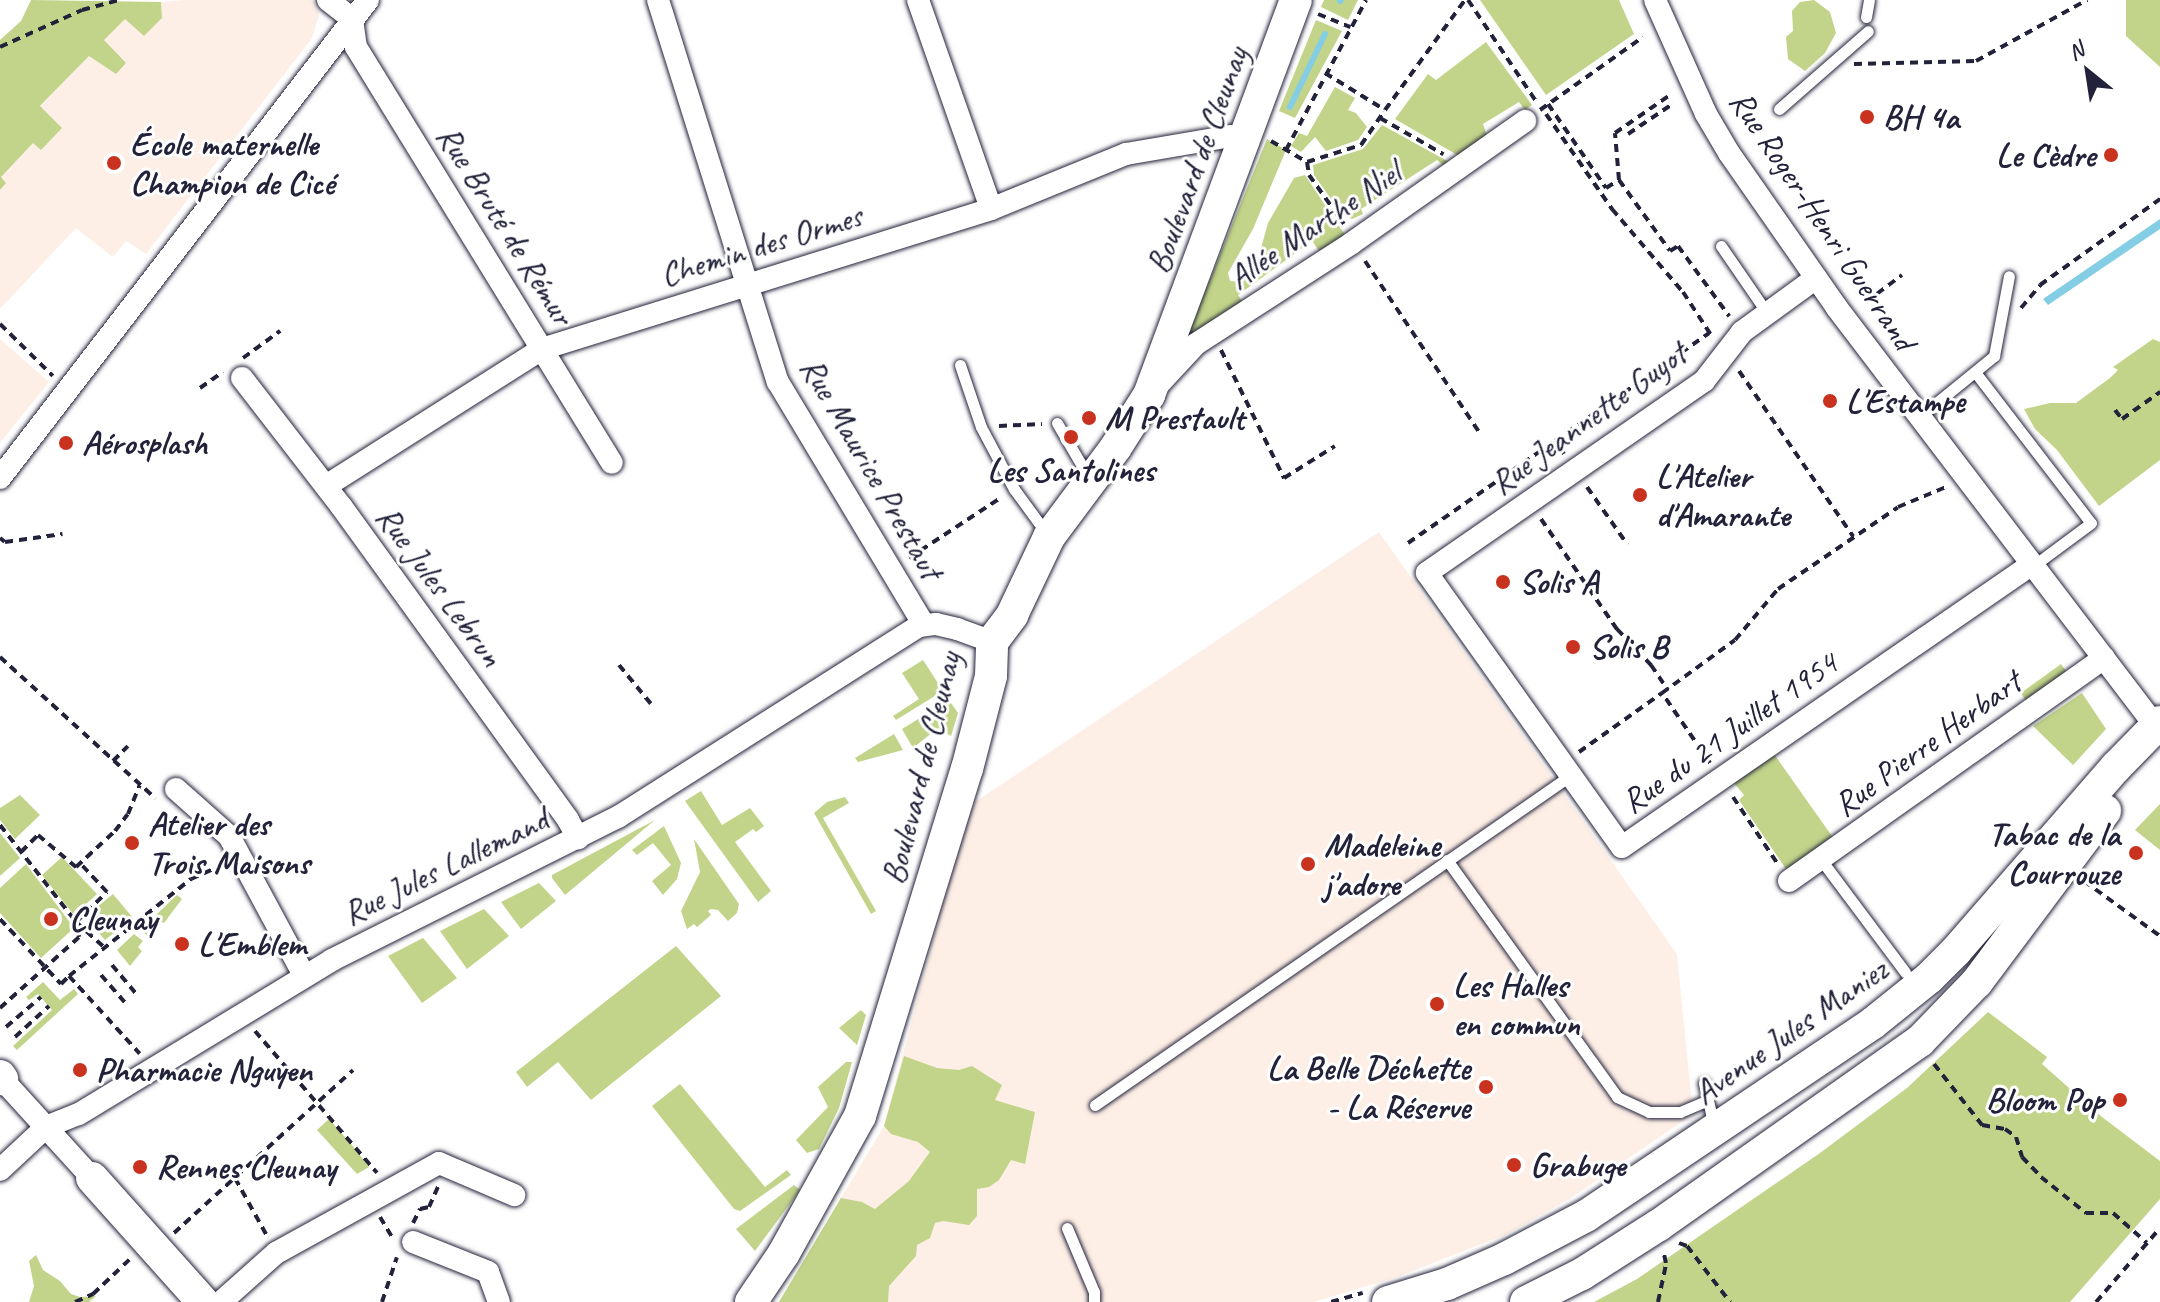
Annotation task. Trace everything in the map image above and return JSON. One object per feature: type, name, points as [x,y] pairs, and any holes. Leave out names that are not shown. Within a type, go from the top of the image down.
[{"type":"main road","name":"Boulevard de Cleunay","points":[[751,1302],[784,1253],[860,1116],[967,769],[991,676],[992,642],[1012,615],[1049,537],[1149,395],[1244,139],[1307,7]]},
{"type":"main road","name":"Avenue Jules Maniez","points":[[1388,1302],[1447,1284],[1504,1259],[1586,1216],[1703,1125],[1873,1023],[1929,978],[2159,732]]},
{"type":"main road","points":[[1526,1302],[1582,1274],[1659,1225],[1920,1041],[1977,982],[2159,732]]},
{"type":"main road","points":[[92,1178],[161,1240],[203,1302]]},
{"type":"street","points":[[328,0],[352,19]]},
{"type":"street","points":[[0,478],[368,0]]},
{"type":"street","name":"Rue Maurice Prestaut","points":[[658,0],[778,382],[924,625],[957,629],[992,642]]},
{"type":"street","points":[[918,0],[991,209]]},
{"type":"street","name":"Rue Roger-Henri Guerrand","points":[[1655,0],[1714,127],[1816,278],[2159,732]]},
{"type":"street","name":"Rue Bruté de Rémur","points":[[352,19],[356,47],[612,463]]},
{"type":"street","name":"Allée Marthe Niel","points":[[1149,395],[1196,344],[1354,242],[1534,115]]},
{"type":"street","name":"Chemin des Ormes","points":[[326,486],[542,349],[991,209],[1126,154],[1231,136],[1244,139]]},
{"type":"street","name":"Rue Jeannette Guyot","points":[[1427,573],[1704,381],[1726,354],[1736,325],[1767,313],[1816,278]]},
{"type":"street","name":"Rue Jules Lebrun","points":[[238,368],[559,807],[578,838]]},
{"type":"street","name":"Rue du 21 Juillet 1954","points":[[1427,573],[1622,847],[2033,565]]},
{"type":"street","name":"Rue Jules Lallemand","points":[[0,1170],[46,1127],[79,1114],[304,975],[618,817],[924,625]]},
{"type":"street","name":"Rue Pierre Herbart","points":[[1789,881],[1822,861],[2104,658]]},
{"type":"street","points":[[176,789],[229,836],[304,975]]},
{"type":"street","points":[[1,1078],[92,1178]]},
{"type":"street","points":[[221,1302],[276,1253],[439,1163],[514,1195]]},
{"type":"street","points":[[410,1239],[488,1272],[499,1302]]},
{"type":"lane","points":[[1866,17],[1869,0]]},
{"type":"lane","points":[[1779,109],[1868,31]]},
{"type":"lane","points":[[1721,246],[1767,313]]},
{"type":"lane","points":[[1919,417],[1994,356],[2009,276]]},
{"type":"lane","points":[[960,365],[981,427],[1014,489],[1049,537]]},
{"type":"lane","points":[[1975,372],[2091,523],[2033,565]]},
{"type":"lane","points":[[1057,423],[1091,480]]},
{"type":"lane","points":[[1095,1105],[1447,860],[1567,769]]},
{"type":"lane","points":[[1447,860],[1617,1097],[1649,1112],[1680,1112],[1703,1125],[1704,1083]]},
{"type":"lane","points":[[1822,861],[1905,972]]},
{"type":"lane","points":[[1067,1228],[1094,1292],[1094,1302]]},
{"type":"path","points":[[0,47],[82,10],[119,0]]},
{"type":"path","points":[[1366,0],[1286,150],[1307,162],[1361,145],[1466,0],[1534,115],[1683,292],[1853,536]]},
{"type":"path","points":[[1831,65],[1976,61],[2087,0]]},
{"type":"path","points":[[1307,7],[1350,27]]},
{"type":"path","points":[[1534,115],[1643,37]]},
{"type":"path","points":[[1325,73],[1385,110]]},
{"type":"path","points":[[1408,543],[1709,333],[1736,325],[1678,246],[1670,251],[1619,180],[1615,133],[1670,95]]},
{"type":"path","points":[[1623,127],[1629,137],[1674,103]]},
{"type":"path","points":[[1548,104],[1606,188],[1619,180]]},
{"type":"path","points":[[1380,118],[1462,165]]},
{"type":"path","points":[[1307,162],[1309,175],[1479,432]]},
{"type":"path","points":[[2017,316],[2040,285],[2160,199]]},
{"type":"path","points":[[1866,302],[1902,275]]},
{"type":"path","points":[[0,324],[67,389]]},
{"type":"path","points":[[200,388],[238,368],[280,331]]},
{"type":"path","points":[[1231,372],[1284,478],[1335,446]]},
{"type":"path","points":[[2115,410],[2122,419],[2160,392]]},
{"type":"path","points":[[981,427],[1057,423]]},
{"type":"path","points":[[1555,441],[1627,544]]},
{"type":"path","points":[[1567,769],[1735,640],[1778,589],[1898,507],[1949,486],[1963,475]]},
{"type":"path","points":[[916,554],[1014,489]]},
{"type":"path","points":[[1530,503],[1617,629],[1651,665],[1665,692],[1789,881]]},
{"type":"path","points":[[0,538],[5,542],[62,534]]},
{"type":"path","points":[[0,657],[158,799],[176,789]]},
{"type":"path","points":[[619,665],[651,704]]},
{"type":"path","points":[[113,761],[128,746]]},
{"type":"path","points":[[21,852],[38,835],[76,867],[115,831],[128,814],[140,785]]},
{"type":"path","points":[[0,825],[76,922],[105,948]]},
{"type":"path","points":[[0,919],[61,984],[191,879],[241,857]]},
{"type":"path","points":[[76,922],[107,892],[80,863]]},
{"type":"path","points":[[2073,873],[2160,936]]},
{"type":"path","points":[[2,1004],[79,937],[76,922]]},
{"type":"path","points":[[112,965],[137,995]]},
{"type":"path","points":[[101,975],[126,1004]]},
{"type":"path","points":[[69,976],[152,1068]]},
{"type":"path","points":[[6,1027],[41,997]]},
{"type":"path","points":[[15,1037],[49,1006]]},
{"type":"path","points":[[260,1036],[374,1168]]},
{"type":"path","points":[[1928,1056],[1982,1125],[2005,1129],[2016,1137],[2022,1157],[2041,1177],[2086,1213],[2113,1213],[2147,1243]]},
{"type":"path","points":[[75,1302],[93,1294],[161,1240],[235,1178],[353,1070]]},
{"type":"path","points":[[410,1239],[420,1209],[429,1207],[447,1167]]},
{"type":"path","points":[[235,1178],[276,1253]]},
{"type":"path","points":[[2096,1302],[2160,1228]]},
{"type":"path","points":[[1667,1238],[1687,1246],[1730,1302]]},
{"type":"path","points":[[1658,1302],[1666,1263],[1660,1242]]},
{"type":"path","points":[[382,1302],[395,1265]]},
{"type":"shaded area","name":"École maternelle Champion de Cicé","points":[[313,0],[319,15],[312,38],[146,254],[126,241],[113,257],[76,228],[0,309],[0,190],[6,183],[0,177],[33,143],[61,128],[40,107],[89,56],[125,63],[103,40],[125,18],[144,36],[162,18],[161,2]]},
{"type":"shaded area","points":[[0,339],[49,382],[0,443]]},
{"type":"shaded area","name":"Les Halles en commun","points":[[1379,532],[1677,954],[1693,1114],[1571,1198],[1507,1234],[1400,1276],[1314,1302],[779,1302],[884,1126],[958,846],[975,802]]},
{"type":"green space","points":[[31,0],[161,2],[162,18],[144,36],[125,19],[104,40],[126,63],[116,74],[89,56],[40,106],[62,128],[41,150],[33,143],[1,177],[6,183],[0,190],[0,40],[21,21]]},
{"type":"green space","points":[[1324,0],[1358,0],[1348,20],[1321,7]]},
{"type":"green space","points":[[1480,0],[1619,0],[1634,34],[1546,95]]},
{"type":"green space","points":[[1814,0],[1830,12],[1836,33],[1825,53],[1805,71],[1788,59],[1786,37],[1793,31],[1792,11],[1800,2]]},
{"type":"green space","points":[[2126,0],[2160,0],[2160,67],[2126,36]]},
{"type":"green space","points":[[1316,20],[1342,31],[1295,118],[1279,111]]},
{"type":"green space","points":[[1486,42],[1532,105],[1525,110],[1519,102],[1483,124],[1487,136],[1459,156],[1395,119],[1428,74],[1436,80]]},
{"type":"green space","points":[[1335,87],[1355,98],[1348,110],[1356,113],[1367,127],[1358,140],[1326,151],[1315,137],[1301,152],[1291,146],[1299,133],[1307,136]]},
{"type":"green space","points":[[1382,125],[1449,162],[1444,166],[1437,160],[1361,209],[1363,214],[1352,219],[1341,213],[1314,175],[1313,165],[1363,149]]},
{"type":"green space","points":[[1267,139],[1286,150],[1253,229],[1228,273],[1230,281],[1240,282],[1255,270],[1268,223],[1294,178],[1305,175],[1345,235],[1320,252],[1312,241],[1238,295],[1244,304],[1185,341]]},
{"type":"green space","points":[[2153,339],[2160,342],[2160,460],[2099,506],[2057,450],[2035,429],[2024,409],[2050,403],[2076,403],[2118,370],[2113,367]]},
{"type":"green space","points":[[923,660],[943,691],[896,720],[893,716],[919,699],[902,673]]},
{"type":"green space","points":[[2061,664],[2068,674],[2028,704],[2021,693]]},
{"type":"green space","points":[[2082,693],[2106,729],[2073,765],[2033,726]]},
{"type":"green space","points":[[949,700],[958,713],[951,736],[938,728],[913,748],[902,729]]},
{"type":"green space","points":[[894,734],[903,750],[858,762],[855,758]]},
{"type":"green space","points":[[1774,754],[1839,846],[1790,875],[1739,800],[1744,795],[1734,783]]},
{"type":"green space","points":[[701,791],[722,825],[750,808],[764,826],[756,832],[753,829],[735,842],[771,891],[758,902],[685,801]]},
{"type":"green space","points":[[20,795],[40,815],[15,839],[0,820],[0,808]]},
{"type":"green space","points":[[845,797],[849,803],[823,818],[876,911],[871,914],[814,813],[827,802]]},
{"type":"green space","points":[[2160,804],[2160,850],[2135,830]]},
{"type":"green space","points":[[655,820],[565,895],[552,878],[552,875]]},
{"type":"green space","points":[[664,826],[681,863],[677,879],[663,895],[652,881],[671,865],[653,843],[637,855],[632,850]]},
{"type":"green space","points":[[0,833],[20,858],[0,876]]},
{"type":"green space","points":[[694,839],[739,904],[737,913],[728,921],[718,910],[711,909],[708,911],[711,915],[697,927],[694,924],[687,929],[681,911],[700,872]]},
{"type":"green space","points":[[62,857],[97,894],[74,915],[42,875]]},
{"type":"green space","points":[[26,864],[74,928],[41,958],[0,913],[0,888]]},
{"type":"green space","points":[[539,883],[556,901],[521,929],[501,902]]},
{"type":"green space","points":[[113,894],[133,918],[105,940],[85,917]]},
{"type":"green space","points":[[177,895],[182,899],[164,923],[159,920],[147,936],[141,929]]},
{"type":"green space","points":[[484,909],[509,936],[467,969],[440,931]]},
{"type":"green space","points":[[134,934],[143,941],[138,947],[142,951],[130,966],[117,950]]},
{"type":"green space","points":[[423,938],[457,978],[422,1003],[388,956]]},
{"type":"green space","points":[[676,946],[721,996],[591,1100],[558,1062],[527,1087],[516,1072]]},
{"type":"green space","points":[[43,982],[60,1000],[74,989],[78,994],[17,1050],[13,1046],[52,1010],[38,994],[29,1000],[26,997]]},
{"type":"green space","points":[[861,1010],[866,1015],[857,1045],[839,1028]]},
{"type":"green space","points":[[1988,1012],[2047,1057],[2042,1064],[2102,1117],[2160,1161],[2160,1199],[2070,1302],[1594,1302],[1637,1279],[1820,1153],[1907,1088]]},
{"type":"green space","points":[[904,1056],[937,1068],[959,1070],[972,1066],[1002,1085],[995,1100],[1035,1112],[1025,1164],[1011,1160],[999,1180],[989,1187],[977,1189],[977,1216],[969,1225],[943,1221],[935,1223],[930,1238],[917,1245],[916,1256],[889,1286],[888,1302],[779,1302],[841,1198],[862,1202],[875,1209],[909,1181],[930,1152],[918,1142],[891,1134],[884,1126]]},
{"type":"green space","points":[[846,1062],[852,1062],[839,1108],[819,1149],[807,1153],[796,1140],[828,1107],[818,1087]]},
{"type":"green space","points":[[680,1084],[765,1187],[787,1170],[791,1175],[740,1211],[734,1209],[652,1106]]},
{"type":"green space","points":[[329,1119],[369,1167],[357,1174],[317,1130]]},
{"type":"green space","points":[[794,1185],[800,1190],[755,1251],[736,1229]]},
{"type":"green space","points":[[36,1255],[43,1270],[60,1281],[71,1294],[96,1296],[89,1302],[29,1302],[34,1286],[29,1261]]},
{"type":"water","points":[[2160,219],[2160,229],[2048,305],[2043,299]]},
{"type":"waterway","points":[[1290,107],[1325,34]]},
{"type":"place","name":"BH 4a","points":[[1867,117]]},
{"type":"place","name":"Le Cèdre","points":[[2111,155]]},
{"type":"place","name":"École maternelle Champion de Cicé","points":[[114,163]]},
{"type":"place","name":"L'Estampe","points":[[1830,401]]},
{"type":"place","name":"M Prestault","points":[[1089,418]]},
{"type":"place","name":"Les Santolines","points":[[1071,437]]},
{"type":"place","name":"Aérosplash","points":[[66,443]]},
{"type":"place","name":"L'Atelier d'Amarante","points":[[1640,495]]},
{"type":"place","name":"Solis A","points":[[1503,582]]},
{"type":"place","name":"Solis B","points":[[1573,647]]},
{"type":"place","name":"Atelier des Trois Maisons","points":[[132,843]]},
{"type":"place","name":"Tabac de la Courrouze","points":[[2136,853]]},
{"type":"place","name":"Madeleine j'adore","points":[[1308,864]]},
{"type":"place","name":"Cleunay","points":[[51,919]]},
{"type":"place","name":"L'Emblem","points":[[182,944]]},
{"type":"place","name":"Les Halles en commun","points":[[1437,1004]]},
{"type":"place","name":"Pharmacie Nguyen","points":[[80,1070]]},
{"type":"place","name":"La Belle Déchette - La Réserve","points":[[1486,1087]]},
{"type":"place","name":"Bloom Pop","points":[[2120,1100]]},
{"type":"place","name":"Grabuge","points":[[1514,1165]]},
{"type":"place","name":"Rennes Cleunay","points":[[140,1167]]}]
